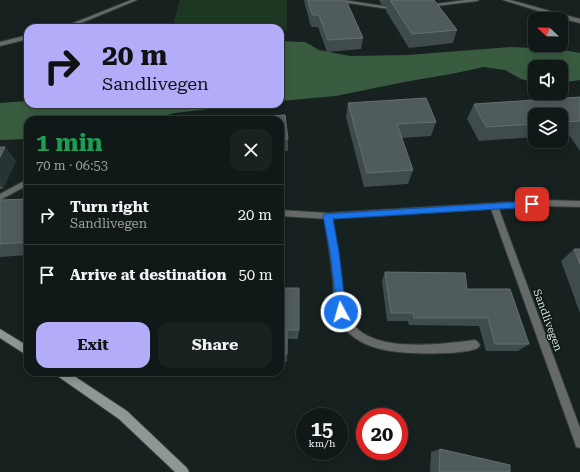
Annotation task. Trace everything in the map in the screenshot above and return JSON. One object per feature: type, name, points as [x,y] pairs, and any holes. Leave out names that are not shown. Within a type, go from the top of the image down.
[{"type":"main road","points":[[0,333],[24,348]]},
{"type":"main road","points":[[65,376],[123,415],[182,472]]},
{"type":"street","points":[[74,24],[136,0]]},
{"type":"street","points":[[334,0],[394,10],[401,9]]},
{"type":"street","points":[[424,6],[477,0]]},
{"type":"street","points":[[505,0],[580,21]]},
{"type":"street","points":[[0,44],[24,38]]},
{"type":"street","points":[[0,197],[24,184]]},
{"type":"street","points":[[284,214],[328,216],[545,203],[580,204]]},
{"type":"street","name":"Sandlivegen","points":[[494,206],[580,443]]},
{"type":"street","points":[[328,216],[341,312],[349,328],[363,339],[384,348],[427,349],[475,345]]},
{"type":"green space","points":[[180,0],[287,0],[287,31],[284,31],[284,24],[173,24]]},
{"type":"green space","points":[[284,41],[305,42],[319,50],[350,56],[408,55],[510,47],[528,48],[528,52],[568,51],[580,53],[580,80],[568,82],[568,60],[528,60],[528,81],[521,79],[505,70],[484,67],[336,96],[284,101]]},
{"type":"green space","points":[[24,101],[24,108],[217,108],[175,113],[164,116],[24,116],[24,139],[0,140],[0,103]]},
{"type":"building","points":[[308,0],[346,0],[363,38],[328,40],[319,15],[313,15]]},
{"type":"building","points":[[390,0],[434,0],[457,30],[412,34]]},
{"type":"building","points":[[580,97],[580,121],[568,122],[568,108],[528,108],[528,124],[486,127],[474,104],[535,100],[568,100],[568,98]]},
{"type":"building","points":[[426,98],[436,122],[397,124],[413,170],[367,173],[348,103]]},
{"type":"building","points":[[285,115],[288,139],[284,139],[284,116],[268,116]]},
{"type":"building","points":[[0,147],[5,147],[0,157]]},
{"type":"building","points":[[24,199],[24,242],[0,244],[0,200]]},
{"type":"building","points":[[574,249],[580,249],[580,264]]},
{"type":"building","points":[[385,272],[465,273],[467,289],[510,289],[529,344],[495,344],[488,318],[414,318],[413,313],[391,313]]},
{"type":"building","points":[[284,288],[299,288],[299,330],[287,330],[287,354],[284,354]]},
{"type":"building","points":[[440,449],[510,465],[510,472],[439,472]]},
{"type":"route","points":[[341,312],[328,216],[532,204]]}]
